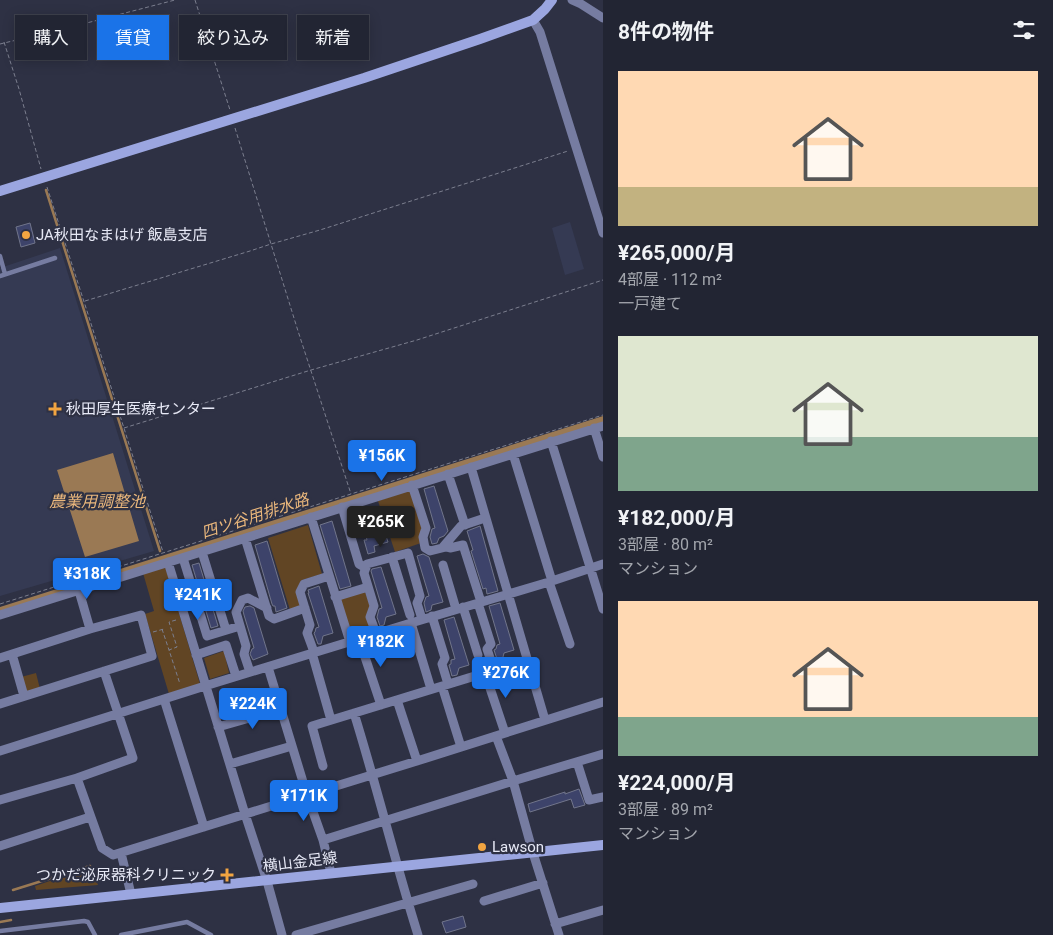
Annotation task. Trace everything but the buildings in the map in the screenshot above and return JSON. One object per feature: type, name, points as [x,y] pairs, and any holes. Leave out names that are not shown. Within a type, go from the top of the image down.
[{"type":"street","points":[[0,191],[364,78],[533,20],[552,0]]},
{"type":"street","points":[[572,0],[603,18]]},
{"type":"street","points":[[533,20],[540,32],[603,233]]},
{"type":"street","points":[[0,615],[599,427],[603,457]]},
{"type":"street","points":[[551,441],[603,608]]},
{"type":"street","points":[[513,454],[570,644]]},
{"type":"street","points":[[471,467],[545,720]]},
{"type":"street","points":[[448,474],[462,527],[463,545],[490,644],[487,649],[489,672],[512,781],[559,935]]},
{"type":"street","points":[[412,485],[426,528],[423,537],[425,548],[430,551],[443,547],[450,548],[463,545]]},
{"type":"street","points":[[342,507],[358,564],[366,568]]},
{"type":"street","points":[[311,517],[350,642]]},
{"type":"street","points":[[443,547],[462,527],[485,518]]},
{"type":"street","points":[[245,538],[269,616],[274,619],[305,608]]},
{"type":"street","points":[[202,552],[226,630]]},
{"type":"street","points":[[376,633],[370,617],[374,606],[364,573],[367,564],[408,553],[420,596],[416,603],[422,619]]},
{"type":"street","points":[[392,557],[431,689]]},
{"type":"street","points":[[183,558],[207,636],[240,626]]},
{"type":"street","points":[[168,562],[282,935]]},
{"type":"street","points":[[0,751],[350,642],[411,619],[422,619],[550,582],[603,564]]},
{"type":"street","points":[[443,565],[478,655]]},
{"type":"street","points":[[329,576],[304,584],[300,592],[310,625],[307,633],[331,720]]},
{"type":"street","points":[[336,597],[368,587]]},
{"type":"street","points":[[79,591],[90,629]]},
{"type":"street","points":[[250,672],[244,654],[246,646],[236,612],[242,600],[248,598],[267,608]]},
{"type":"street","points":[[182,609],[197,604]]},
{"type":"street","points":[[0,658],[141,615],[152,656],[0,704]]},
{"type":"street","points":[[432,616],[445,658],[442,664],[445,685],[461,747]]},
{"type":"street","points":[[359,639],[381,705]]},
{"type":"street","points":[[196,655],[226,645],[236,676]]},
{"type":"street","points":[[12,654],[24,696]]},
{"type":"street","points":[[323,766],[312,726],[527,660]]},
{"type":"street","points":[[268,667],[307,795],[323,840],[331,874]]},
{"type":"street","points":[[0,800],[77,778],[133,758],[104,671]]},
{"type":"street","points":[[164,699],[204,827]]},
{"type":"street","points":[[397,700],[418,761]]},
{"type":"street","points":[[77,778],[102,848],[113,855],[603,702]]},
{"type":"street","points":[[218,727],[281,709]]},
{"type":"street","points":[[354,713],[418,935]]},
{"type":"street","points":[[230,764],[292,746]]},
{"type":"street","points":[[323,840],[603,754]]},
{"type":"street","points":[[577,762],[589,800],[603,797]]},
{"type":"street","points":[[0,846],[90,817]]},
{"type":"street","name":"横山金足線","points":[[0,908],[603,845]]},
{"type":"street","points":[[122,853],[131,894]]},
{"type":"street","points":[[484,901],[543,883]]},
{"type":"street","points":[[296,935],[473,884]]},
{"type":"street","points":[[555,924],[603,910]]},
{"type":"lane","points":[[0,256],[3,275],[55,258]]},
{"type":"lane","points":[[0,931],[84,921],[88,922],[95,935]]},
{"type":"lane","points":[[121,935],[187,922],[210,935]]},
{"type":"path","points":[[0,44],[175,0]]},
{"type":"path","points":[[195,0],[351,494]]},
{"type":"path","points":[[4,42],[44,177],[163,553]]},
{"type":"path","points":[[84,301],[320,230],[576,148]]},
{"type":"path","points":[[124,428],[311,370],[417,340],[603,280]]},
{"type":"path","points":[[0,604],[603,415]]},
{"type":"path","points":[[169,622],[177,648],[169,650]]},
{"type":"path","points":[[146,634],[163,629],[182,690]]},
{"type":"shaded area","points":[[570,222],[584,269],[565,275],[552,228]]},
{"type":"shaded area","name":"秋田厚生医療センター","points":[[60,248],[154,551],[0,596],[0,268]]},
{"type":"shaded area","points":[[410,490],[422,529],[421,543],[395,552],[378,501]]},
{"type":"shaded area","points":[[308,525],[322,574],[302,580],[297,592],[300,606],[290,610],[268,538]]},
{"type":"shaded area","points":[[165,566],[200,684],[169,694],[145,614],[154,611],[143,573]]},
{"type":"shaded area","points":[[365,591],[370,606],[372,631],[352,637],[340,599]]},
{"type":"shaded area","points":[[224,651],[229,673],[210,679],[204,658]]},
{"type":"shaded area","points":[[36,673],[40,689],[29,692],[25,690],[21,677]]},
{"type":"shaded area","points":[[92,867],[98,885],[36,890],[35,886]]},
{"type":"water","name":"四ツ谷用排水路","points":[[603,416],[603,423],[0,611],[0,607]]},
{"type":"water","name":"農業用調整池","points":[[113,453],[139,541],[85,557],[57,470]]},
{"type":"waterway","points":[[46,190],[160,551]]},
{"type":"waterway","points":[[13,890],[90,866]]},
{"type":"waterway","points":[[0,922],[11,920]]},
{"type":"place","name":"JA秋田なまはげ 飯島支店","points":[[26,235]]},
{"type":"place","name":"秋田厚生医療センター","points":[[55,409]]},
{"type":"place","name":"Lawson","points":[[482,847]]},
{"type":"place","name":"つかだ泌尿器科クリニック","points":[[227,875]]}]
